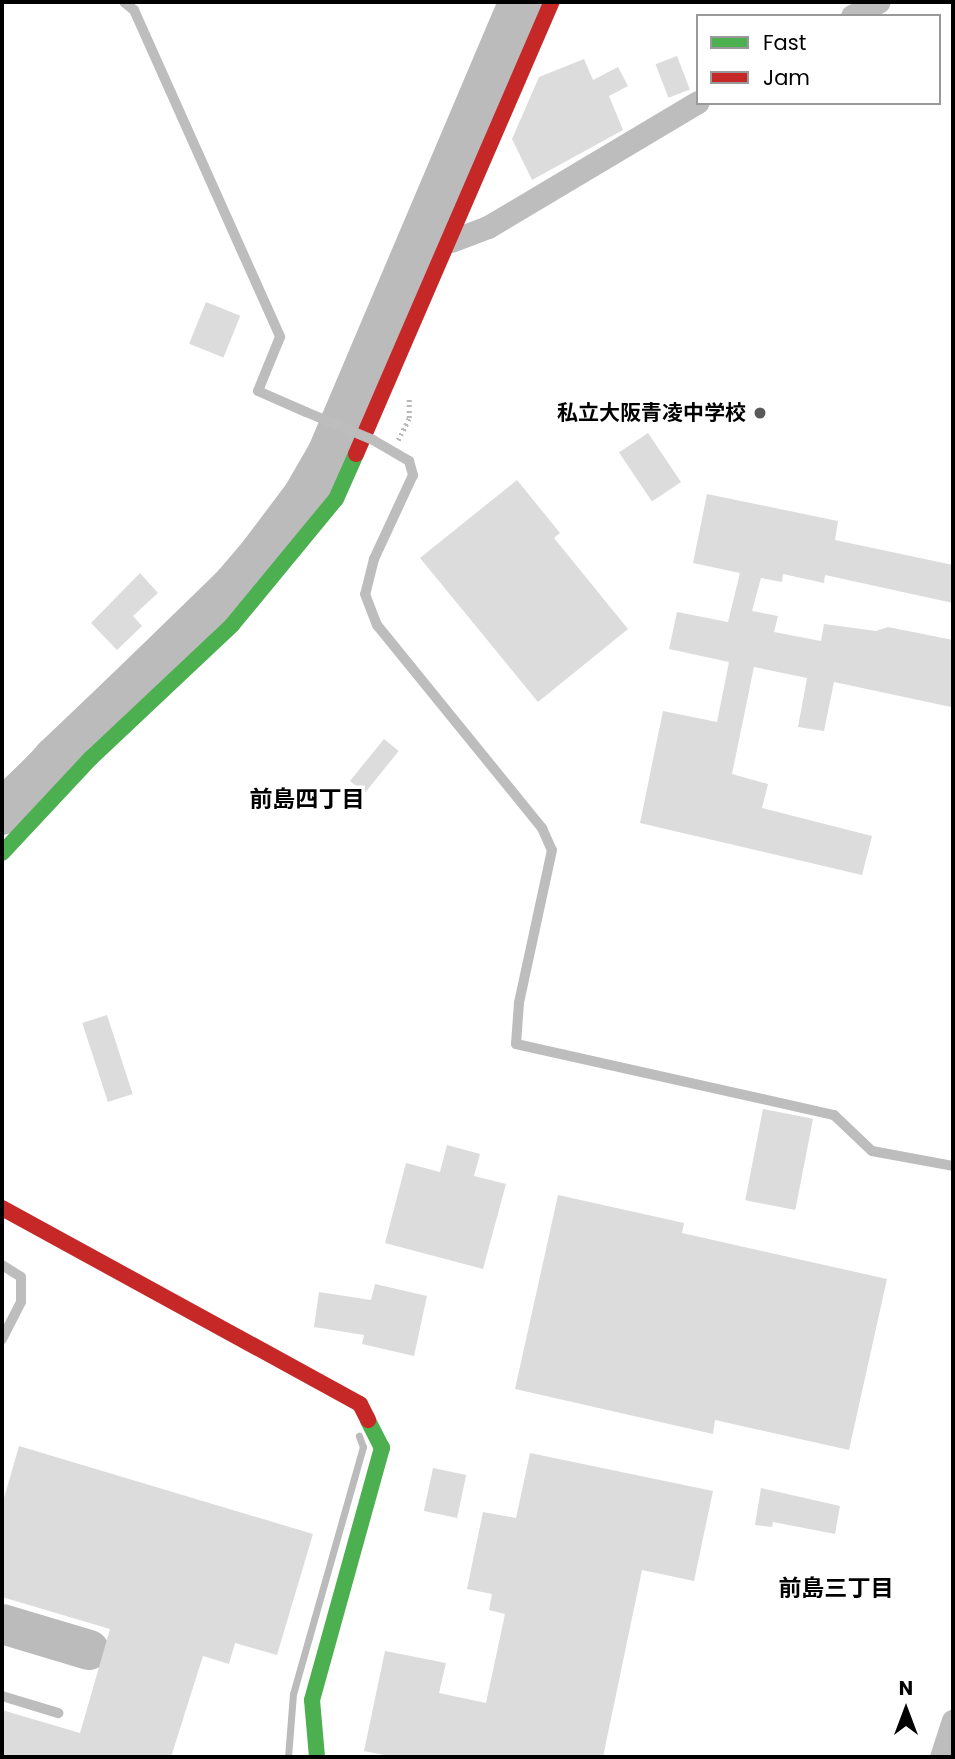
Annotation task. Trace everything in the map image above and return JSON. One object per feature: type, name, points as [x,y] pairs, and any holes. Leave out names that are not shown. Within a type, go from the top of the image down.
[{"type":"street","points":[[2,853],[91,758],[232,625],[336,499],[451,241],[460,206],[552,2]]},
{"type":"street","points":[[856,14],[878,2]]},
{"type":"street","points":[[451,241],[488,227],[696,103]]},
{"type":"street","points":[[2,1208],[360,1404],[382,1448],[312,1700],[317,1757]]},
{"type":"street","points":[[942,1757],[953,1721]]},
{"type":"lane","points":[[124,2],[134,10],[280,337],[258,391],[373,440],[410,461],[412,475],[374,559],[365,594],[377,625],[542,828],[552,850],[519,1003],[516,1044],[834,1115],[872,1151],[953,1166]]},
{"type":"lane","points":[[2,1265],[21,1277],[21,1302],[2,1339]]},
{"type":"lane","points":[[2,1696],[58,1713]]},
{"type":"building","points":[[677,56],[690,90],[668,98],[656,64]]},
{"type":"building","points":[[584,59],[593,80],[618,67],[628,86],[609,96],[623,130],[532,180],[512,139],[539,77]]},
{"type":"building","points":[[206,302],[240,316],[223,358],[189,344]]},
{"type":"building","points":[[648,433],[681,482],[652,501],[619,453]]},
{"type":"building","points":[[517,480],[560,533],[554,538],[628,629],[538,702],[420,558]]},
{"type":"building","points":[[707,494],[838,521],[835,540],[953,565],[953,603],[825,575],[824,583],[783,574],[782,582],[761,578],[752,611],[778,616],[774,632],[821,641],[824,624],[876,631],[888,627],[953,640],[951,707],[834,682],[824,731],[798,727],[807,678],[754,667],[732,774],[768,784],[762,808],[872,836],[862,875],[640,823],[663,711],[717,722],[729,662],[669,649],[677,612],[728,622],[740,573],[693,563]]},
{"type":"building","points":[[140,573],[158,593],[133,616],[142,626],[117,650],[91,623]]},
{"type":"building","points":[[384,739],[399,751],[365,793],[350,781]]},
{"type":"building","points":[[107,1015],[133,1094],[108,1102],[82,1023]]},
{"type":"building","points":[[763,1109],[813,1119],[795,1210],[745,1200]]},
{"type":"building","points":[[447,1145],[480,1154],[474,1176],[506,1184],[483,1269],[385,1243],[406,1163],[440,1172]]},
{"type":"building","points":[[558,1195],[684,1223],[682,1233],[887,1279],[849,1450],[715,1420],[713,1434],[515,1389]]},
{"type":"building","points":[[375,1284],[427,1296],[414,1356],[362,1344],[364,1335],[314,1327],[319,1292],[371,1300]]},
{"type":"building","points":[[19,1446],[313,1534],[277,1655],[235,1643],[229,1664],[203,1656],[171,1757],[2,1757],[2,1710],[80,1733],[110,1629],[2,1597],[2,1505]]},
{"type":"building","points":[[530,1453],[713,1491],[694,1581],[642,1570],[603,1757],[394,1757],[364,1751],[385,1651],[446,1663],[439,1693],[486,1703],[505,1614],[489,1610],[492,1594],[467,1589],[483,1512],[516,1518]]},
{"type":"building","points":[[433,1468],[466,1475],[457,1518],[424,1511]]},
{"type":"building","points":[[761,1488],[840,1506],[835,1534],[773,1522],[772,1527],[755,1525]]},
{"type":"waterway","points":[[2,785],[232,561],[289,485],[312,445],[500,2]]},
{"type":"waterway","points":[[2,815],[54,757],[222,597],[304,501],[327,462],[525,2]]},
{"type":"waterway","points":[[288,1757],[293,1694],[363,1447],[359,1436]]},
{"type":"waterway","points":[[2,1624],[89,1650]]},
{"type":"traffic: fast","points":[[2,853],[91,758],[232,625],[336,499],[356,454]]},
{"type":"traffic: fast","points":[[317,1757],[312,1700],[382,1448],[368,1420]]},
{"type":"traffic: jam","points":[[356,454],[552,2]]},
{"type":"traffic: jam","points":[[2,1208],[360,1404],[368,1420]]},
{"type":"place","name":"私立大阪青凌中学校","points":[[760,413]]},
{"type":"district","name":"前島四丁目","points":[[307,799]]},
{"type":"district","name":"前島三丁目","points":[[836,1588]]}]
